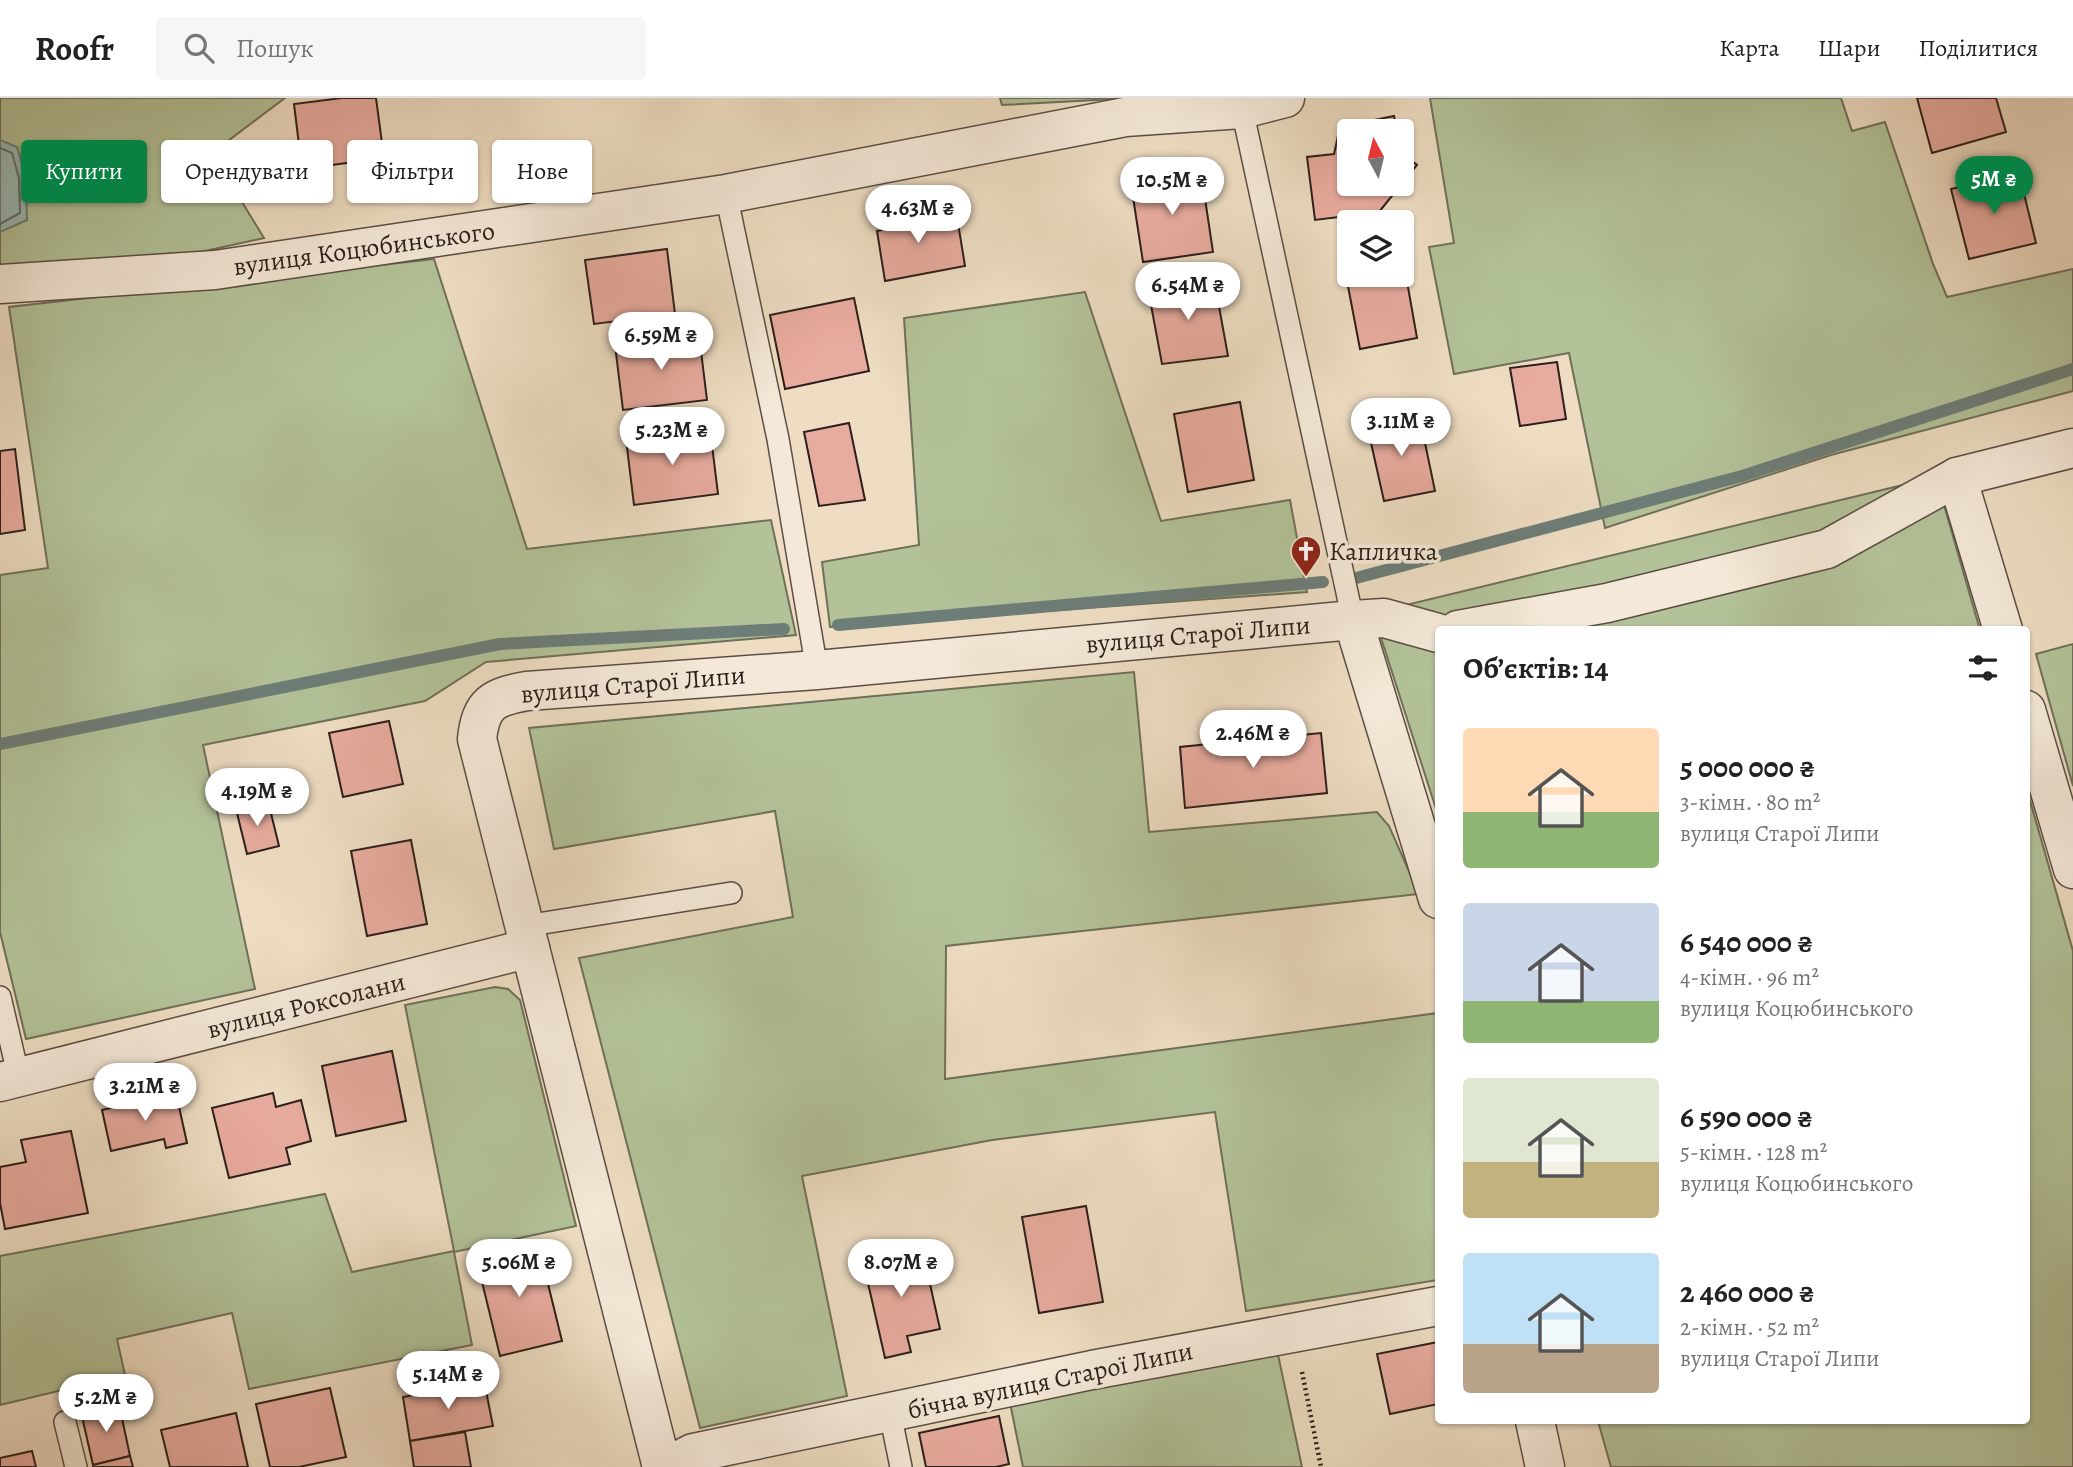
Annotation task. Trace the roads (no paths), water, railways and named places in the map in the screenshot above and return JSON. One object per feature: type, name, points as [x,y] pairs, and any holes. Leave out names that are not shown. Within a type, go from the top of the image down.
[{"type":"street","name":"вулиця Коцюбинського","points":[[0,284],[215,270],[726,194],[1125,117],[1242,109],[1285,98]]},
{"type":"street","points":[[1480,626],[1607,603],[1827,549],[1957,477],[2073,448]]},
{"type":"street","points":[[1957,477],[2002,626]]},
{"type":"street","name":"вулиця Старої Липи","points":[[664,1467],[477,739],[479,720],[491,702],[502,696],[527,691],[817,670],[1353,620],[1384,618],[1435,632]]},
{"type":"street","points":[[1353,620],[1435,889]]},
{"type":"street","points":[[2030,724],[2073,869]]},
{"type":"street","name":"вулиця Роксолани","points":[[9,1080],[527,937]]},
{"type":"street","name":"бічна вулиця Старої Липи","points":[[664,1467],[693,1453],[1294,1331],[1435,1308]]},
{"type":"street","points":[[1536,1424],[1545,1467]]},
{"type":"lane","points":[[1242,109],[1353,620]]},
{"type":"lane","points":[[726,194],[778,439],[817,670]]},
{"type":"lane","points":[[527,937],[731,892]]},
{"type":"lane","points":[[0,997],[9,1080]]},
{"type":"lane","points":[[890,1413],[901,1467]]},
{"type":"lane","points":[[65,1422],[76,1467]]},
{"type":"water","points":[[0,140],[17,147],[21,160],[21,203],[27,203],[27,220],[0,232]]},
{"type":"waterway","points":[[1356,578],[1742,476],[2073,369]]},
{"type":"waterway","points":[[838,625],[1323,582]]},
{"type":"waterway","points":[[0,744],[500,644],[784,629]]},
{"type":"place","name":"Капличка","points":[[1306,578]]}]
